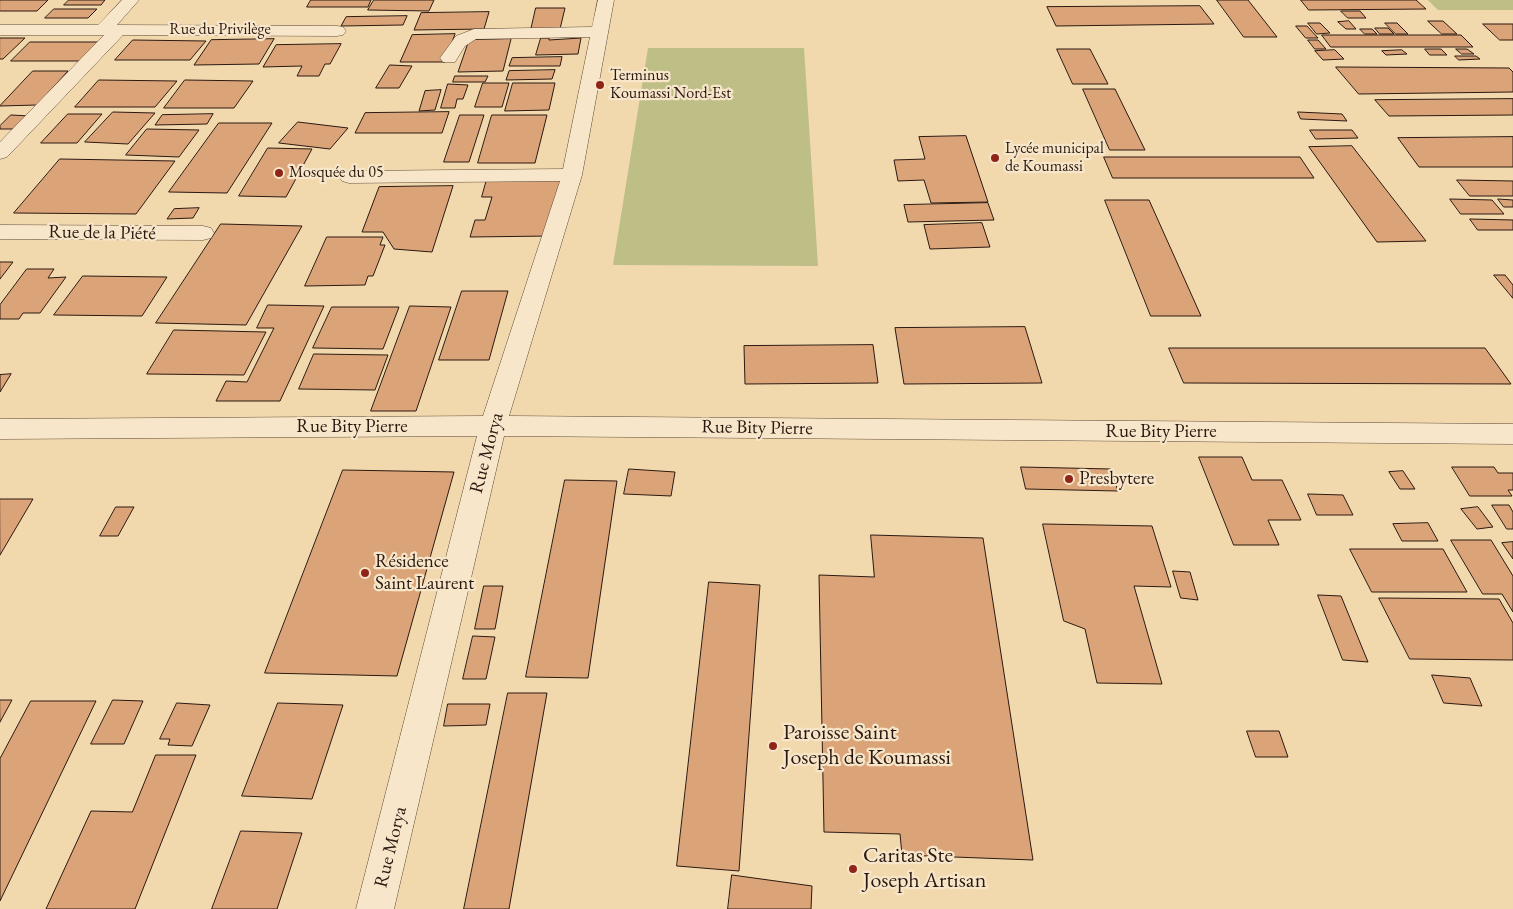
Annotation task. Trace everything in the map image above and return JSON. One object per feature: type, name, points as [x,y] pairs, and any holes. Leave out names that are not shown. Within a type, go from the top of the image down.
[{"type":"street","points":[[0,153],[111,30],[131,0]]},
{"type":"street","name":"Rue Morya","points":[[375,909],[493,426],[572,175],[606,0]]},
{"type":"street","name":"Rue du Privilège","points":[[0,30],[337,31]]},
{"type":"street","points":[[450,58],[456,44],[464,37],[474,34],[601,32]]},
{"type":"street","points":[[348,177],[572,175]]},
{"type":"street","name":"Rue de la Piété","points":[[0,232],[203,234]]},
{"type":"street","name":"Rue Bity Pierre","points":[[0,429],[493,426],[1513,434]]},
{"type":"green space","points":[[1428,0],[1513,0],[1513,10],[1438,10]]},
{"type":"green space","points":[[648,48],[804,48],[818,266],[613,265]]},
{"type":"building","points":[[0,0],[48,0],[37,11],[0,11]]},
{"type":"building","points":[[69,0],[105,0],[101,5],[64,5]]},
{"type":"building","points":[[311,0],[371,0],[368,7],[307,7]]},
{"type":"building","points":[[374,0],[434,0],[429,11],[368,10]]},
{"type":"building","points":[[1217,0],[1248,0],[1277,37],[1244,37]]},
{"type":"building","points":[[1301,0],[1416,0],[1426,9],[1309,10]]},
{"type":"building","points":[[1200,6],[1214,24],[1056,26],[1047,7]]},
{"type":"building","points":[[536,8],[565,8],[560,29],[531,30]]},
{"type":"building","points":[[54,9],[97,9],[88,18],[45,18]]},
{"type":"building","points":[[1341,11],[1360,11],[1366,18],[1348,18]]},
{"type":"building","points":[[489,12],[484,29],[414,30],[421,13]]},
{"type":"building","points":[[407,16],[403,25],[341,26],[346,17]]},
{"type":"building","points":[[1349,21],[1356,29],[1346,29],[1338,22]]},
{"type":"building","points":[[1428,21],[1443,21],[1457,34],[1442,34]]},
{"type":"building","points":[[1308,23],[1320,23],[1330,33],[1317,34]]},
{"type":"building","points":[[1385,23],[1397,23],[1408,34],[1396,34]]},
{"type":"building","points":[[1483,24],[1513,24],[1513,40],[1500,40]]},
{"type":"building","points":[[1296,26],[1307,26],[1318,38],[1306,38]]},
{"type":"building","points":[[1375,28],[1388,28],[1394,34],[1380,34]]},
{"type":"building","points":[[1360,29],[1372,29],[1377,34],[1365,34]]},
{"type":"building","points":[[455,34],[445,62],[400,62],[412,35]]},
{"type":"building","points":[[1322,35],[1461,35],[1473,47],[1331,47]]},
{"type":"building","points":[[0,38],[25,38],[3,59],[0,59]]},
{"type":"building","points":[[541,38],[549,38],[549,40],[581,38],[578,54],[536,55]]},
{"type":"building","points":[[274,39],[259,64],[194,65],[211,40]]},
{"type":"building","points":[[511,39],[503,71],[458,72],[469,40]]},
{"type":"building","points":[[133,40],[206,41],[190,60],[115,60]]},
{"type":"building","points":[[1308,40],[1318,40],[1326,49],[1315,49]]},
{"type":"building","points":[[30,42],[101,42],[82,61],[11,61]]},
{"type":"building","points":[[341,44],[330,64],[325,64],[319,76],[297,76],[302,66],[263,67],[276,45]]},
{"type":"building","points":[[1057,49],[1090,49],[1108,84],[1073,84]]},
{"type":"building","points":[[1425,49],[1441,49],[1447,55],[1430,55]]},
{"type":"building","points":[[1456,49],[1467,49],[1474,54],[1462,54]]},
{"type":"building","points":[[1335,50],[1344,59],[1323,60],[1315,51]]},
{"type":"building","points":[[1402,50],[1407,54],[1386,55],[1382,51]]},
{"type":"building","points":[[1455,56],[1476,56],[1480,59],[1459,60]]},
{"type":"building","points":[[562,57],[560,66],[509,66],[512,58]]},
{"type":"building","points":[[390,65],[412,66],[399,88],[376,88]]},
{"type":"building","points":[[1336,67],[1509,68],[1513,72],[1513,92],[1359,94]]},
{"type":"building","points":[[555,70],[552,79],[506,80],[509,71]]},
{"type":"building","points":[[33,71],[68,71],[37,105],[0,106]]},
{"type":"building","points":[[455,76],[488,76],[485,82],[453,82]]},
{"type":"building","points":[[99,80],[177,81],[155,107],[75,107]]},
{"type":"building","points":[[185,80],[253,81],[234,108],[164,108]]},
{"type":"building","points":[[483,83],[509,83],[502,107],[475,107]]},
{"type":"building","points":[[513,83],[555,83],[549,110],[505,111]]},
{"type":"building","points":[[448,84],[468,85],[463,99],[457,99],[455,108],[441,108]]},
{"type":"building","points":[[1083,89],[1115,89],[1145,150],[1110,150]]},
{"type":"building","points":[[441,90],[435,110],[419,111],[425,91]]},
{"type":"building","points":[[1513,99],[1513,115],[1389,116],[1375,100]]},
{"type":"building","points":[[113,112],[155,113],[128,144],[85,142]]},
{"type":"building","points":[[449,112],[442,133],[355,133],[365,113]]},
{"type":"building","points":[[1298,112],[1342,114],[1347,121],[1301,119]]},
{"type":"building","points":[[68,114],[102,114],[77,143],[41,143]]},
{"type":"building","points":[[213,114],[207,124],[155,125],[162,115]]},
{"type":"building","points":[[11,115],[30,116],[18,129],[0,129],[0,126]]},
{"type":"building","points":[[460,115],[484,115],[469,162],[444,162]]},
{"type":"building","points":[[492,115],[547,115],[535,163],[478,163]]},
{"type":"building","points":[[298,122],[348,128],[330,149],[279,143]]},
{"type":"building","points":[[219,123],[272,123],[227,193],[169,192]]},
{"type":"building","points":[[147,129],[199,130],[179,157],[126,155]]},
{"type":"building","points":[[1310,130],[1352,130],[1358,138],[1316,139]]},
{"type":"building","points":[[966,136],[988,202],[931,203],[924,180],[898,181],[894,160],[925,159],[919,137]]},
{"type":"building","points":[[1513,137],[1513,167],[1419,167],[1398,138]]},
{"type":"building","points":[[1352,146],[1426,241],[1377,242],[1309,147]]},
{"type":"building","points":[[268,148],[312,149],[286,197],[239,196]]},
{"type":"building","points":[[1104,157],[1300,157],[1314,178],[1113,178]]},
{"type":"building","points":[[60,159],[175,161],[136,214],[14,213]]},
{"type":"building","points":[[487,179],[561,179],[550,236],[470,237],[475,220],[485,220],[492,197],[482,197]]},
{"type":"building","points":[[1457,180],[1513,181],[1513,196],[1470,196]]},
{"type":"building","points":[[453,186],[432,252],[394,249],[383,232],[362,232],[379,187]]},
{"type":"building","points":[[1450,199],[1492,200],[1504,214],[1461,214]]},
{"type":"building","points":[[1498,199],[1513,200],[1513,207],[1504,207]]},
{"type":"building","points":[[1105,200],[1149,200],[1201,316],[1151,316]]},
{"type":"building","points":[[988,203],[994,220],[908,222],[904,205]]},
{"type":"building","points":[[199,208],[193,218],[167,219],[174,209]]},
{"type":"building","points":[[1470,219],[1513,220],[1513,230],[1478,230]]},
{"type":"building","points":[[982,223],[990,247],[930,249],[924,225]]},
{"type":"building","points":[[221,224],[302,226],[246,325],[156,323]]},
{"type":"building","points":[[327,237],[383,237],[380,245],[385,245],[373,276],[368,276],[365,285],[305,286]]},
{"type":"building","points":[[0,262],[13,262],[0,279]]},
{"type":"building","points":[[27,269],[54,269],[48,278],[66,277],[40,313],[23,313],[19,319],[0,319],[0,305]]},
{"type":"building","points":[[1494,275],[1505,275],[1513,285],[1513,298]]},
{"type":"building","points":[[83,276],[167,277],[142,316],[54,315]]},
{"type":"building","points":[[462,291],[508,291],[489,360],[439,360]]},
{"type":"building","points":[[268,305],[324,306],[280,401],[216,401],[226,381],[247,382],[274,328],[257,328]]},
{"type":"building","points":[[410,306],[451,307],[416,411],[371,411]]},
{"type":"building","points":[[332,307],[399,307],[383,349],[313,348]]},
{"type":"building","points":[[1025,327],[1042,383],[904,384],[895,328]]},
{"type":"building","points":[[174,330],[266,332],[244,375],[147,374]]},
{"type":"building","points":[[873,345],[878,383],[745,384],[744,346]]},
{"type":"building","points":[[1169,348],[1485,348],[1511,384],[1184,383]]},
{"type":"building","points":[[314,354],[388,355],[375,390],[299,389]]},
{"type":"building","points":[[11,374],[0,392],[0,375]]},
{"type":"building","points":[[1199,457],[1242,457],[1252,480],[1282,480],[1301,520],[1268,520],[1279,545],[1234,545]]},
{"type":"building","name":"Presbytere","points":[[1021,467],[1111,469],[1118,491],[1026,489]]},
{"type":"building","points":[[1452,467],[1494,467],[1498,473],[1513,473],[1513,490],[1508,490],[1512,496],[1470,496]]},
{"type":"building","points":[[629,469],[675,472],[671,496],[624,494]]},
{"type":"building","name":"Résidence Saint Laurent","points":[[343,470],[454,472],[397,676],[265,673]]},
{"type":"building","points":[[1403,471],[1415,489],[1400,489],[1389,472]]},
{"type":"building","points":[[565,480],[617,481],[588,678],[526,677]]},
{"type":"building","points":[[1308,494],[1343,495],[1353,515],[1317,515]]},
{"type":"building","points":[[0,499],[33,499],[0,555]]},
{"type":"building","points":[[1492,505],[1509,505],[1513,512],[1513,529],[1507,529]]},
{"type":"building","points":[[116,507],[134,507],[118,536],[100,536]]},
{"type":"building","points":[[1478,507],[1493,527],[1477,529],[1461,509]]},
{"type":"building","points":[[1428,523],[1438,541],[1402,541],[1393,524]]},
{"type":"building","points":[[1043,524],[1152,526],[1171,587],[1134,586],[1162,684],[1097,683],[1085,629],[1064,621]]},
{"type":"building","points":[[871,535],[983,538],[1033,860],[902,855],[900,834],[824,832],[819,575],[874,577]]},
{"type":"building","points":[[1451,540],[1491,540],[1513,576],[1513,612],[1502,594],[1483,594]]},
{"type":"building","points":[[1513,542],[1513,559],[1502,543]]},
{"type":"building","points":[[1350,549],[1443,549],[1467,592],[1372,592]]},
{"type":"building","points":[[1173,571],[1190,572],[1198,600],[1181,598]]},
{"type":"building","points":[[709,582],[760,585],[739,871],[677,866]]},
{"type":"building","points":[[484,586],[503,586],[495,629],[475,629]]},
{"type":"building","points":[[1318,595],[1341,596],[1368,662],[1343,660]]},
{"type":"building","points":[[1379,598],[1499,599],[1513,623],[1513,660],[1410,659]]},
{"type":"building","points":[[473,636],[495,637],[486,679],[463,679]]},
{"type":"building","points":[[1432,675],[1470,678],[1482,706],[1444,703]]},
{"type":"building","points":[[508,693],[547,693],[509,909],[464,909]]},
{"type":"building","points":[[0,700],[12,700],[0,722]]},
{"type":"building","points":[[113,700],[143,701],[124,744],[91,744]]},
{"type":"building","points":[[31,701],[96,701],[0,901],[0,759]]},
{"type":"building","points":[[177,703],[210,705],[192,746],[168,745],[170,739],[160,739]]},
{"type":"building","points":[[278,703],[343,705],[312,799],[242,796]]},
{"type":"building","points":[[448,704],[490,704],[486,725],[444,726]]},
{"type":"building","points":[[1247,731],[1279,731],[1288,757],[1256,757]]},
{"type":"building","points":[[156,755],[196,755],[135,909],[46,909],[91,811],[132,812]]},
{"type":"building","points":[[241,831],[302,833],[277,909],[212,909]]},
{"type":"building","points":[[732,875],[812,886],[811,909],[728,909]]},
{"type":"place","name":"Terminus Koumassi Nord-Est","points":[[600,85]]},
{"type":"place","name":"Lycée municipal de Koumassi","points":[[995,158]]},
{"type":"place","name":"Mosquée du 05","points":[[279,173]]},
{"type":"place","name":"Presbytere","points":[[1069,479]]},
{"type":"place","name":"Résidence Saint Laurent","points":[[365,573]]},
{"type":"place","name":"Paroisse Saint Joseph de Koumassi","points":[[773,746]]},
{"type":"place","name":"Caritas Ste Joseph Artisan","points":[[853,869]]}]
